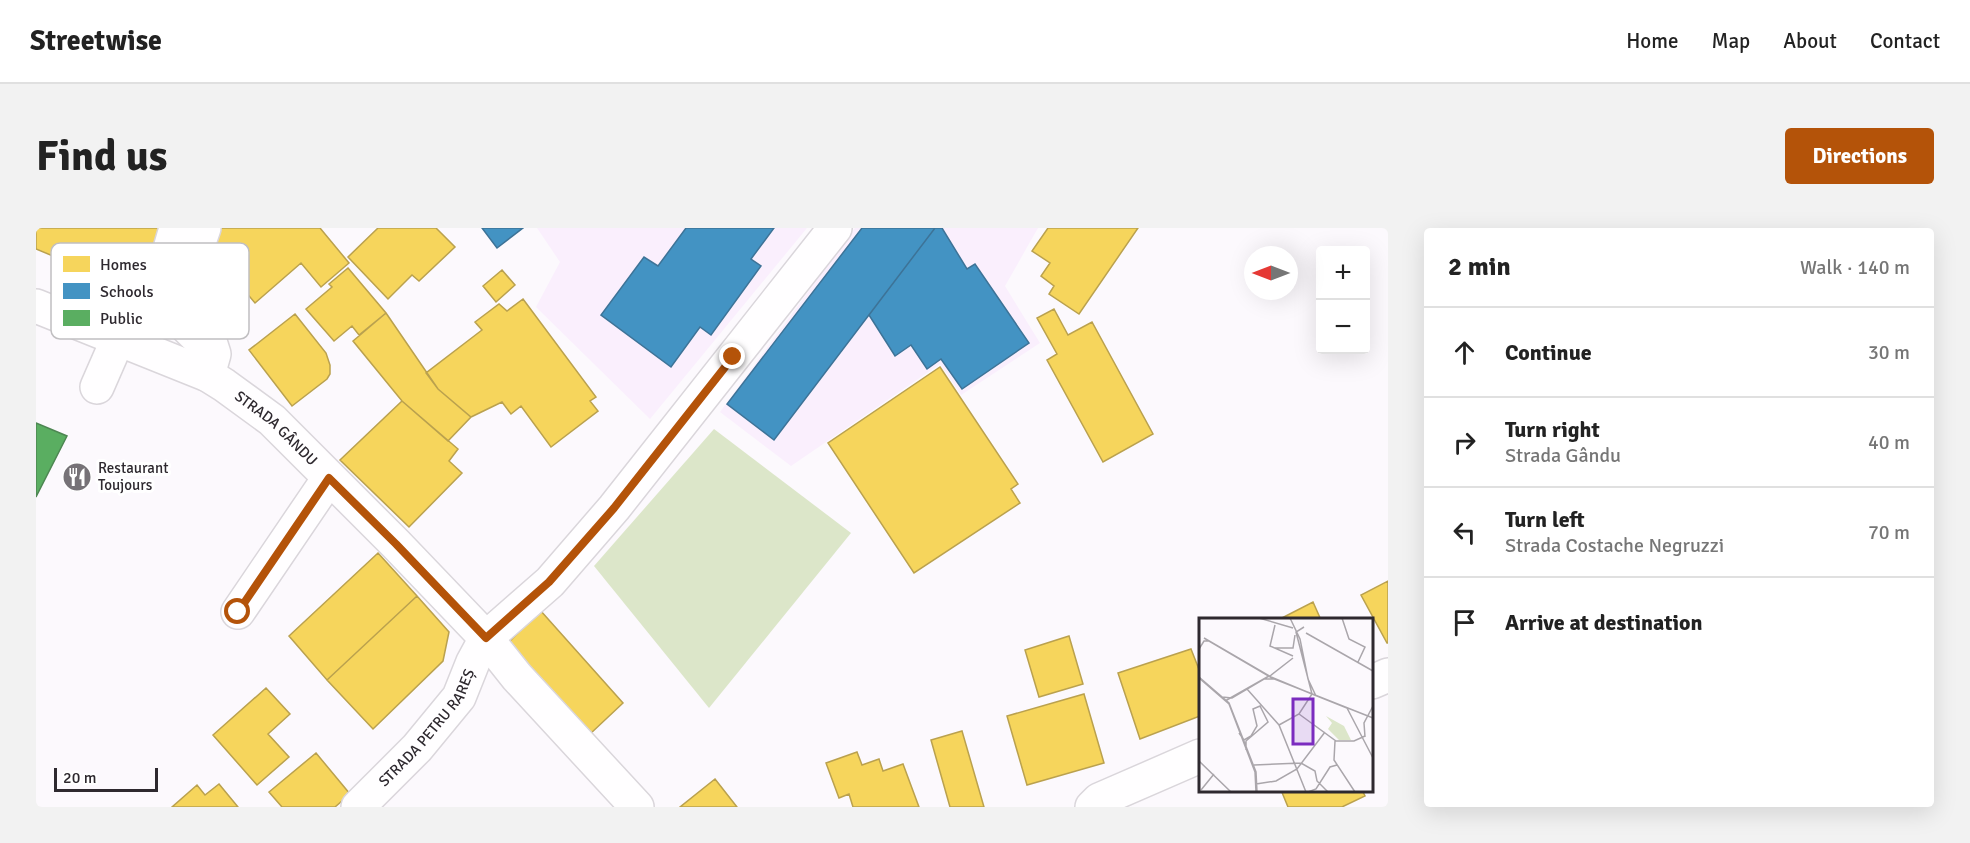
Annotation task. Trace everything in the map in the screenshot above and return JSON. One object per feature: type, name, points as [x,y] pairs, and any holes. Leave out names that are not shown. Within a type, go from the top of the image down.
[{"type":"street","points":[[172,243],[176,228]]},
{"type":"street","points":[[199,243],[204,228]]},
{"type":"street","points":[[486,638],[549,582],[614,508],[836,228]]},
{"type":"street","name":"STRADA GÂNDU","points":[[36,306],[51,312]]},
{"type":"street","points":[[97,387],[118,339]]},
{"type":"street","name":"STRADA GÂNDU","points":[[118,339],[211,365],[224,385],[272,420],[486,638],[517,677],[637,807]]},
{"type":"street","points":[[192,339],[211,365]]},
{"type":"street","points":[[205,339],[211,365]]},
{"type":"street","points":[[238,612],[329,478]]},
{"type":"street","name":"STRADA PETRU RAREȘ","points":[[358,807],[417,748],[459,698],[473,662],[486,638]]},
{"type":"street","points":[[1373,681],[1388,675]]},
{"type":"street","points":[[1092,807],[1099,800],[1199,756]]},
{"type":"shaded area","points":[[537,228],[807,228],[650,419],[536,307],[560,262]]},
{"type":"shaded area","points":[[855,228],[1038,228],[1005,286],[1040,343],[961,395],[940,364],[791,466],[720,412]]},
{"type":"green space","points":[[714,429],[851,533],[709,708],[594,566]]},
{"type":"building: Homes","points":[[36,228],[161,228],[155,243],[51,243],[51,255],[36,249]]},
{"type":"building: Homes","points":[[217,228],[320,228],[349,263],[321,287],[301,263],[255,303],[249,296],[249,243],[205,243],[202,240]]},
{"type":"building: Homes","points":[[378,228],[436,228],[455,247],[419,281],[412,275],[388,299],[348,257]]},
{"type":"building: Homes","points":[[1048,228],[1138,228],[1079,314],[1049,294],[1054,286],[1041,276],[1050,263],[1032,251]]},
{"type":"building: Homes","points":[[348,268],[386,313],[359,335],[352,326],[334,341],[306,309],[332,287],[329,284]]},
{"type":"building: Homes","points":[[502,270],[515,285],[496,302],[483,286]]},
{"type":"building: Homes","points":[[523,299],[596,397],[590,401],[598,411],[551,447],[521,406],[511,414],[502,402],[471,417],[438,389],[426,373],[482,330],[475,322],[499,304],[507,311]]},
{"type":"building: Homes","points":[[1054,309],[1068,335],[1092,322],[1153,434],[1103,462],[1047,360],[1057,354],[1037,318]]},
{"type":"building: Homes","points":[[386,313],[438,389],[471,417],[448,441],[402,401],[353,341]]},
{"type":"building: Homes","points":[[295,314],[326,353],[330,374],[327,379],[292,406],[249,350]]},
{"type":"building: Homes","points":[[940,367],[1018,484],[1011,489],[1020,503],[914,573],[828,443]]},
{"type":"building: Homes","points":[[402,401],[458,449],[449,461],[462,473],[409,527],[340,460]]},
{"type":"building: Homes","points":[[378,553],[417,596],[327,680],[289,636]]},
{"type":"building: Homes","points":[[1388,581],[1388,643],[1387,643],[1361,595]]},
{"type":"building: Homes","points":[[417,596],[449,632],[443,661],[373,729],[327,680]]},
{"type":"building: Homes","points":[[1313,602],[1320,618],[1282,618]]},
{"type":"building: Homes","points":[[540,610],[623,703],[589,735],[508,643]]},
{"type":"building: Homes","points":[[1069,636],[1083,684],[1039,697],[1025,650]]},
{"type":"building: Homes","points":[[1191,649],[1199,669],[1199,716],[1140,739],[1118,673]]},
{"type":"building: Homes","points":[[266,688],[290,714],[268,734],[289,757],[257,785],[213,735]]},
{"type":"building: Homes","points":[[1084,694],[1104,763],[1027,785],[1007,716]]},
{"type":"building: Homes","points":[[962,731],[984,807],[950,807],[931,740]]},
{"type":"building: Homes","points":[[857,752],[862,765],[879,759],[883,771],[903,764],[919,807],[853,807],[849,794],[839,798],[826,763]]},
{"type":"building: Homes","points":[[316,753],[350,794],[335,807],[282,807],[269,792]]},
{"type":"building: Homes","points":[[715,779],[737,807],[680,807]]},
{"type":"building: Homes","points":[[219,784],[238,807],[172,807],[197,785],[205,795]]},
{"type":"building: Homes","points":[[1282,792],[1363,792],[1365,796],[1342,807],[1288,807]]},
{"type":"building: Schools","points":[[482,228],[523,228],[497,248]]},
{"type":"building: Schools","points":[[686,228],[774,228],[751,259],[761,266],[711,335],[700,327],[671,367],[601,315],[644,257],[658,266]]},
{"type":"building: Schools","points":[[862,228],[935,228],[774,440],[727,404]]},
{"type":"building: Schools","points":[[935,228],[942,228],[967,269],[975,264],[1029,343],[962,389],[941,359],[927,369],[911,345],[895,356],[869,315]]},
{"type":"building: Public","points":[[36,423],[67,436],[36,497]]},
{"type":"place","name":"Restaurant Toujours","points":[[77,477]]},
{"type":"route","points":[[238,612],[329,478],[486,638],[549,582],[614,508],[733,357]]}]
